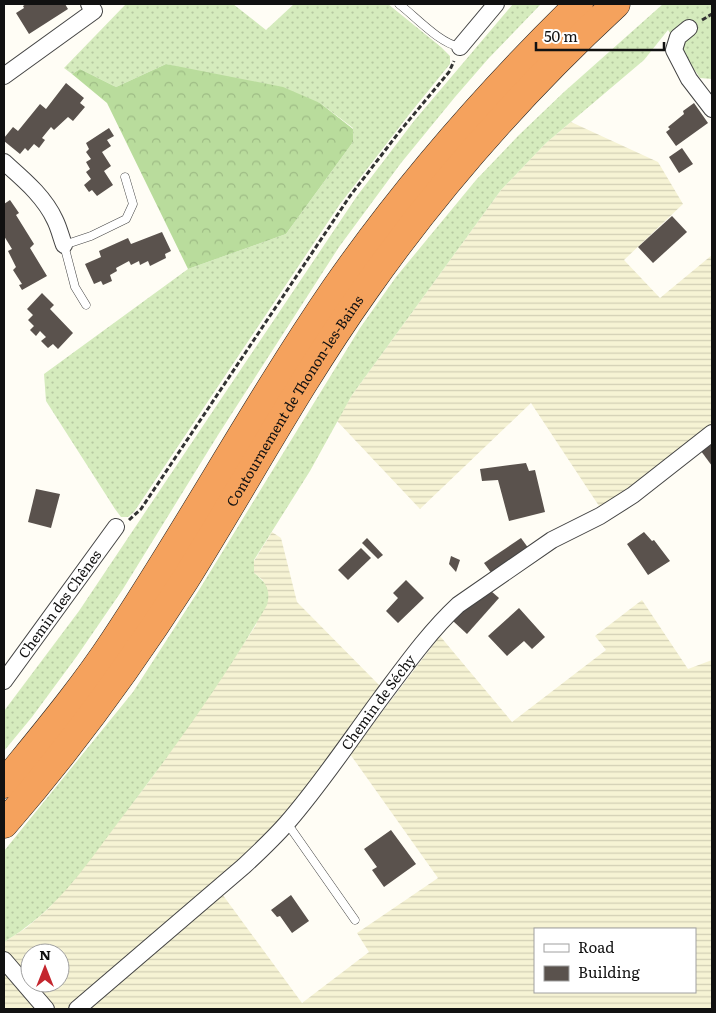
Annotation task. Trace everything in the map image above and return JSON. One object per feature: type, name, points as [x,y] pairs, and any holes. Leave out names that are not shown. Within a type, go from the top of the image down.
[{"type":"highway","name":"Contournement de Thonon-les-Bains","points":[[4,784],[66,707],[112,643],[159,571],[299,343],[376,233],[416,182],[478,110],[579,4]]},
{"type":"highway","name":"Contournement de Thonon-les-Bains","points":[[4,824],[86,724],[140,648],[185,579],[334,335],[365,290],[435,197],[482,142],[567,51],[616,4]]},
{"type":"highway","points":[[567,51],[635,4]]},
{"type":"street","points":[[4,76],[94,11],[89,4]]},
{"type":"street","points":[[460,46],[496,4]]},
{"type":"street","points":[[689,28],[678,37],[674,50],[689,79],[712,109]]},
{"type":"street","points":[[4,162],[26,181],[39,196],[55,219],[64,246]]},
{"type":"street","name":"Chemin de Séchy","points":[[77,1009],[244,866],[287,823],[416,652],[458,605],[552,540],[600,516],[633,495],[712,433]]},
{"type":"street","name":"Chemin des Chênes","points":[[4,680],[116,527]]},
{"type":"street","points":[[4,960],[46,1009]]},
{"type":"lane","points":[[399,4],[443,40],[460,46]]},
{"type":"lane","points":[[86,304],[75,288],[64,246],[91,236],[126,218],[133,204],[125,177]]},
{"type":"lane","points":[[287,823],[355,920]]},
{"type":"path","points":[[116,527],[141,509],[344,204],[400,131],[449,72],[460,46]]},
{"type":"shaded area","points":[[571,122],[658,162],[683,204],[624,260],[660,298],[712,255],[712,424],[672,458],[601,509],[531,403],[420,509],[337,421],[352,395],[501,190],[546,143]]},
{"type":"shaded area","points":[[272,532],[281,538],[297,602],[381,687],[301,796],[256,845],[214,883],[302,1003],[369,952],[357,933],[438,878],[350,754],[440,636],[512,722],[606,650],[595,636],[642,600],[688,669],[712,660],[712,1009],[4,1009],[4,942],[26,928],[48,909],[72,882],[151,779],[256,625],[263,580],[254,573],[254,561]]},
{"type":"green space","points":[[126,4],[233,4],[266,30],[294,4],[388,4],[441,47],[450,56],[450,64],[340,204],[134,512],[128,517],[121,517],[46,401],[44,374],[188,269],[286,234],[353,142],[353,128],[320,103],[166,64],[116,87],[80,69],[72,74],[64,68]]},
{"type":"green space","points":[[513,4],[541,4],[488,59],[455,97],[401,163],[339,247],[218,435],[123,589],[77,656],[4,751],[4,711],[79,611],[357,196],[414,121]]},
{"type":"green space","points":[[663,4],[712,4],[712,79],[700,78],[668,30],[644,60],[546,143],[501,190],[352,395],[310,471],[254,560],[254,573],[262,580],[268,591],[267,605],[217,686],[162,765],[79,875],[54,903],[21,931],[4,942],[4,851],[133,692],[199,590],[360,328],[396,277],[476,180],[564,92]]},
{"type":"green space","points":[[166,64],[283,87],[320,103],[353,129],[353,142],[286,234],[188,269],[107,103],[72,74],[80,69],[116,87]]},
{"type":"building","points":[[26,4],[65,4],[68,9],[29,34],[16,13],[24,8],[23,6]]},
{"type":"building","points":[[66,83],[84,98],[80,103],[85,107],[73,121],[68,117],[54,130],[51,127],[42,138],[45,140],[39,148],[34,144],[28,151],[25,148],[20,154],[4,141],[4,138],[13,127],[18,131],[40,104],[46,109]]},
{"type":"building","points":[[694,103],[708,123],[676,146],[666,132],[670,129],[668,127],[684,114],[683,111]]},
{"type":"building","points":[[109,128],[114,136],[107,140],[111,146],[102,152],[111,166],[104,171],[113,185],[97,196],[92,190],[89,192],[84,185],[91,179],[86,172],[90,169],[86,162],[91,159],[86,152],[89,149],[86,143]]},
{"type":"building","points":[[682,148],[693,164],[679,173],[669,157]]},
{"type":"building","points":[[10,200],[19,213],[16,215],[34,244],[30,248],[47,276],[22,290],[19,285],[22,284],[13,270],[16,267],[8,251],[12,249],[4,236],[4,204]]},
{"type":"building","points":[[672,216],[687,232],[653,263],[638,247]]},
{"type":"building","points":[[162,232],[171,251],[165,254],[166,258],[150,266],[148,261],[140,265],[139,261],[131,265],[129,261],[116,268],[117,271],[110,275],[112,281],[103,285],[101,281],[94,284],[85,264],[101,257],[99,251],[128,238],[131,244]]},
{"type":"building","points":[[42,293],[54,305],[50,309],[73,333],[58,349],[53,344],[48,348],[41,341],[46,337],[40,331],[36,336],[30,330],[34,326],[28,320],[33,315],[27,309]]},
{"type":"building","points":[[712,442],[712,466],[701,451]]},
{"type":"building","points":[[526,463],[529,471],[535,470],[545,512],[509,521],[498,480],[482,481],[480,469]]},
{"type":"building","points":[[36,489],[60,494],[51,528],[28,522]]},
{"type":"building","points":[[644,532],[652,541],[654,540],[670,561],[648,575],[627,544]]},
{"type":"building","points":[[367,538],[383,555],[378,559],[362,543]]},
{"type":"building","points":[[521,538],[529,549],[492,574],[484,563]]},
{"type":"building","points":[[361,548],[371,558],[348,580],[338,570]]},
{"type":"building","points":[[451,556],[460,560],[456,572],[449,564]]},
{"type":"building","points":[[406,580],[424,598],[398,623],[386,611],[398,598],[393,593]]},
{"type":"building","points":[[491,591],[499,598],[467,634],[453,621],[472,601]]},
{"type":"building","points":[[519,608],[545,637],[532,649],[524,641],[507,656],[488,636]]},
{"type":"building","points":[[391,830],[416,864],[384,887],[372,870],[377,867],[364,849]]},
{"type":"building","points":[[291,895],[309,921],[292,933],[280,916],[277,917],[271,910]]}]
